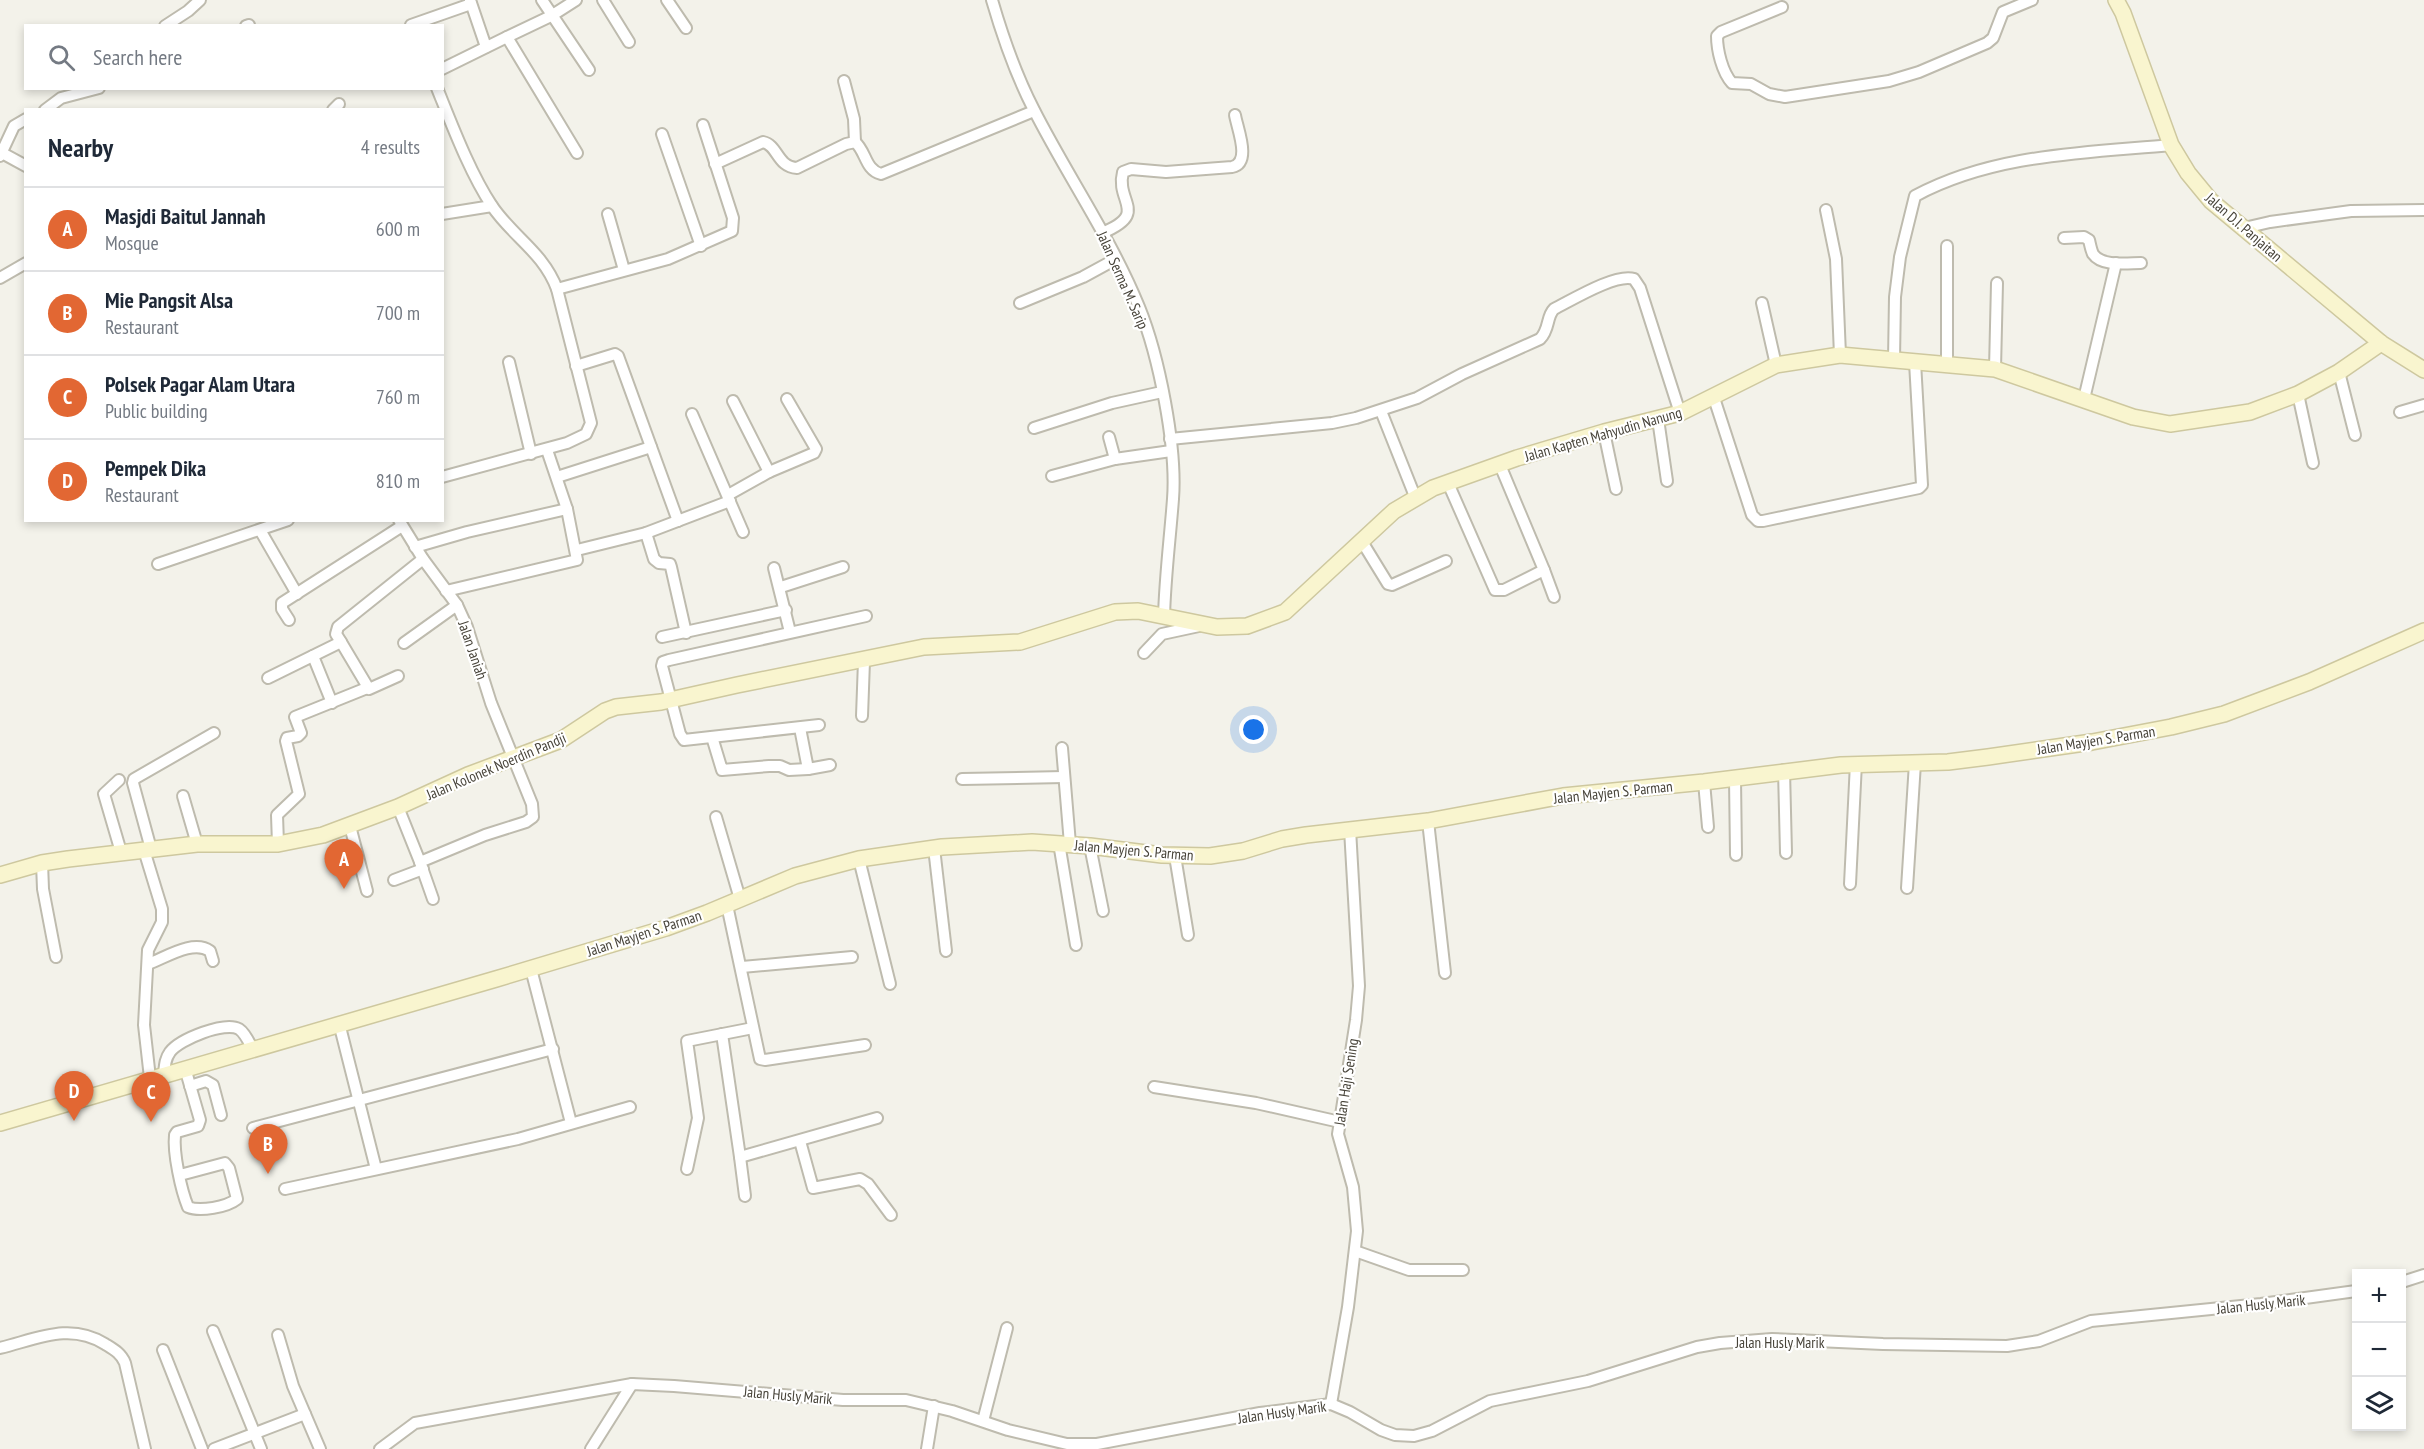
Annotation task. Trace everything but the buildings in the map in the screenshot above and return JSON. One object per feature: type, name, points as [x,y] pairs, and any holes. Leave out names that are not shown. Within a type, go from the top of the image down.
[{"type":"street","points":[[168,24],[200,0]]},
{"type":"street","points":[[542,0],[589,70]]},
{"type":"street","points":[[444,68],[551,16],[576,0]]},
{"type":"street","points":[[603,0],[629,42]]},
{"type":"street","points":[[667,0],[686,28]]},
{"type":"street","name":"Jalan Serma M. Sarip","points":[[992,0],[1009,54],[1035,111],[1116,259],[1139,307],[1150,338],[1162,392],[1170,445],[1173,497],[1165,569],[1164,617]]},
{"type":"street","points":[[1782,7],[1721,32],[1717,36],[1717,46],[1725,72],[1732,83],[1752,84],[1769,94],[1785,97],[1889,81],[1919,72],[1987,43],[1993,38],[2003,12],[2032,0]]},
{"type":"street","name":"Jalan D.I. Panjaitan","points":[[2116,0],[2123,13],[2170,145],[2188,173],[2211,201],[2380,343],[2424,370]]},
{"type":"street","points":[[414,24],[471,2],[486,47]]},
{"type":"street","points":[[507,37],[577,153]]},
{"type":"street","points":[[844,81],[852,112],[855,142],[860,146],[872,169],[881,174],[1035,111]]},
{"type":"street","points":[[47,108],[62,93],[84,90]]},
{"type":"street","points":[[437,90],[492,206],[548,268],[557,289],[589,413],[589,429],[586,434],[567,443],[444,476]]},
{"type":"street","points":[[1102,232],[1118,226],[1127,216],[1123,172],[1131,169],[1166,172],[1232,167],[1240,164],[1243,160],[1242,148],[1235,115]]},
{"type":"street","points":[[24,120],[14,126],[1,154],[24,165]]},
{"type":"street","points":[[557,289],[668,259],[727,235],[734,226],[734,218],[703,125]]},
{"type":"street","points":[[662,134],[701,246]]},
{"type":"street","points":[[715,164],[767,142],[785,164],[797,168],[846,144],[855,142]]},
{"type":"street","points":[[1894,360],[1895,297],[1900,257],[1915,196],[1953,178],[1998,164],[2030,158],[2170,145]]},
{"type":"street","points":[[444,214],[492,206]]},
{"type":"street","points":[[1826,210],[1836,259],[1840,355]]},
{"type":"street","points":[[2244,228],[2270,222],[2351,211],[2424,210]]},
{"type":"street","points":[[608,214],[624,270]]},
{"type":"street","points":[[2064,238],[2084,237],[2089,240],[2094,255],[2100,260],[2116,263],[2141,263]]},
{"type":"street","points":[[1947,246],[1947,364]]},
{"type":"street","points":[[1020,303],[1083,277],[1116,259]]},
{"type":"street","points":[[2084,399],[2116,263]]},
{"type":"street","points":[[0,278],[24,264]]},
{"type":"street","points":[[1052,476],[1170,445],[1332,423],[1381,411],[1417,398],[1462,374],[1540,339],[1546,333],[1554,309],[1617,279],[1635,279],[1640,288],[1680,413]]},
{"type":"street","points":[[1995,369],[1997,284]]},
{"type":"street","points":[[1761,303],[1776,365]]},
{"type":"street","name":"Jalan Kapten Mahyudin Nanung","points":[[1164,617],[1217,627],[1247,626],[1285,612],[1394,511],[1433,488],[1604,432],[1680,413],[1776,365],[1840,355],[1995,369],[2133,417],[2170,424],[2250,412],[2298,394],[2339,372],[2380,343]]},
{"type":"street","points":[[576,366],[609,355],[615,354],[618,357],[678,521]]},
{"type":"street","points":[[509,362],[531,454]]},
{"type":"street","points":[[1714,398],[1752,515],[1758,522],[1919,488],[1922,484],[1915,362]]},
{"type":"street","points":[[2339,372],[2355,435]]},
{"type":"street","points":[[1034,428],[1112,403],[1162,392]]},
{"type":"street","points":[[2298,394],[2313,463]]},
{"type":"street","points":[[577,550],[646,533],[678,521],[729,498],[769,472],[814,453],[816,449],[788,399]]},
{"type":"street","points":[[733,401],[769,472]]},
{"type":"street","points":[[2400,412],[2424,405]]},
{"type":"street","points":[[1381,411],[1416,499]]},
{"type":"street","points":[[692,414],[743,532]]},
{"type":"street","points":[[1658,419],[1668,481]]},
{"type":"street","points":[[1604,432],[1616,489]]},
{"type":"street","points":[[1108,437],[1115,459]]},
{"type":"street","points":[[557,477],[651,447]]},
{"type":"street","points":[[446,591],[574,563],[577,560],[577,550],[567,509],[547,450]]},
{"type":"street","points":[[1500,465],[1554,597]]},
{"type":"street","points":[[1448,483],[1495,590],[1504,590],[1544,570]]},
{"type":"street","points":[[415,547],[467,531],[567,509]]},
{"type":"street","points":[[158,564],[282,522]]},
{"type":"street","points":[[289,620],[281,605],[401,523]]},
{"type":"street","name":"Jalan Janiah","points":[[401,523],[423,559],[457,605],[467,627],[491,703],[532,804],[533,817],[531,820],[485,835],[422,865]]},
{"type":"street","points":[[260,530],[297,594]]},
{"type":"street","points":[[646,533],[654,559],[671,567],[686,633]]},
{"type":"street","points":[[1361,540],[1388,584],[1392,585],[1446,561]]},
{"type":"street","points":[[367,688],[336,634],[338,627],[423,559]]},
{"type":"street","points":[[781,587],[843,567]]},
{"type":"street","points":[[774,568],[781,587],[790,632]]},
{"type":"street","points":[[404,643],[457,605]]},
{"type":"street","points":[[662,638],[786,610]]},
{"type":"street","name":"Jalan Kolonek Noerdin Pandji","points":[[0,875],[42,863],[122,852],[197,844],[278,844],[303,840],[350,826],[561,740],[605,711],[616,707],[672,699],[924,647],[1020,642],[1115,612],[1138,611],[1164,617]]},
{"type":"street","points":[[819,725],[684,740],[680,734],[672,699],[661,670],[663,662],[866,616]]},
{"type":"street","points":[[1144,653],[1162,634],[1205,625]]},
{"type":"street","name":"Jalan Mayjen S. Parman","points":[[0,1122],[666,928],[795,876],[859,859],[934,848],[1008,843],[1064,844],[1175,856],[1210,856],[1227,854],[1282,839],[1428,821],[1563,796],[1735,779],[1784,770],[1988,757],[2092,742],[2195,722],[2224,714],[2309,682],[2424,631]]},
{"type":"street","points":[[268,678],[341,642]]},
{"type":"street","points":[[313,657],[332,703]]},
{"type":"street","points":[[862,716],[864,661]]},
{"type":"street","points":[[278,844],[277,815],[299,794],[286,739],[301,734],[295,720],[297,715],[367,688],[373,688],[398,676]]},
{"type":"street","points":[[800,728],[808,769]]},
{"type":"street","points":[[157,1076],[144,1025],[150,943],[162,914],[133,783],[134,779],[214,733]]},
{"type":"street","points":[[712,737],[722,770],[769,766],[780,766],[789,770],[830,765]]},
{"type":"street","points":[[1062,748],[1064,844],[1076,945]]},
{"type":"street","points":[[1907,888],[1915,763]]},
{"type":"street","points":[[1850,884],[1856,764]]},
{"type":"street","points":[[1784,770],[1786,853]]},
{"type":"street","points":[[962,779],[1064,777]]},
{"type":"street","points":[[1735,779],[1736,855]]},
{"type":"street","points":[[118,780],[104,794],[122,852]]},
{"type":"street","points":[[1704,782],[1708,827]]},
{"type":"street","points":[[183,796],[197,844]]},
{"type":"street","points":[[398,807],[422,865],[433,899]]},
{"type":"street","points":[[716,817],[734,902],[742,967],[758,1057],[762,1060],[865,1045]]},
{"type":"street","points":[[1428,821],[1445,973]]},
{"type":"street","points":[[350,826],[367,891]]},
{"type":"street","name":"Jalan Haji Sening","points":[[1330,1404],[1348,1307],[1357,1231],[1356,1206],[1338,1134],[1356,1020],[1359,986],[1350,829]]},
{"type":"street","points":[[1090,846],[1103,911]]},
{"type":"street","points":[[934,848],[945,951]]},
{"type":"street","points":[[1175,856],[1188,935]]},
{"type":"street","points":[[859,859],[890,984]]},
{"type":"street","points":[[42,863],[43,889],[56,957]]},
{"type":"street","points":[[394,880],[422,865]]},
{"type":"street","points":[[148,964],[188,948],[200,947],[210,951],[213,961]]},
{"type":"street","points":[[742,967],[852,957]]},
{"type":"street","points":[[531,969],[571,1123]]},
{"type":"street","points":[[339,1023],[376,1169]]},
{"type":"street","points":[[157,1076],[172,1049],[183,1041],[202,1033],[228,1027],[237,1028],[252,1048]]},
{"type":"street","points":[[687,1169],[698,1118],[687,1041],[753,1028]]},
{"type":"street","points":[[722,1034],[745,1196]]},
{"type":"street","points":[[253,1128],[553,1050]]},
{"type":"street","points":[[180,1175],[228,1165],[237,1199],[202,1208],[188,1207],[180,1175],[175,1135],[177,1132],[198,1126],[200,1120],[185,1068]]},
{"type":"street","points":[[190,1086],[206,1081],[213,1085],[221,1115]]},
{"type":"street","points":[[1154,1087],[1256,1103],[1340,1122]]},
{"type":"street","points":[[285,1189],[518,1139],[630,1107]]},
{"type":"street","points":[[740,1157],[877,1118]]},
{"type":"street","points":[[800,1141],[813,1188],[860,1179],[868,1184],[891,1215]]},
{"type":"street","points":[[1355,1251],[1410,1270],[1463,1270]]},
{"type":"street","points":[[2406,1281],[2424,1275]]},
{"type":"street","name":"Jalan Husly Marik","points":[[380,1449],[415,1423],[632,1384],[843,1400],[906,1400],[934,1406],[1049,1441],[1082,1445],[1287,1409],[1330,1404],[1381,1430],[1395,1435],[1414,1436],[1432,1431],[1490,1401],[1588,1381],[1697,1347],[1720,1343],[1772,1339],[1894,1345],[2007,1346],[2038,1341],[2091,1321],[2352,1293]]},
{"type":"street","points":[[983,1421],[1007,1328]]},
{"type":"street","points":[[213,1331],[261,1449]]},
{"type":"street","points":[[0,1348],[69,1332],[88,1335],[112,1348],[125,1363],[145,1449]]},
{"type":"street","points":[[278,1335],[293,1386],[320,1449]]},
{"type":"street","points":[[163,1350],[202,1449]]},
{"type":"street","points":[[591,1449],[632,1384]]},
{"type":"street","points":[[927,1449],[934,1406]]},
{"type":"street","points":[[214,1449],[305,1414]]},
{"type":"place","name":"Masjdi Baitul Jannah","points":[[344,889]]},
{"type":"place","name":"Pempek Dika","points":[[74,1121]]},
{"type":"place","name":"Polsek Pagar Alam Utara","points":[[151,1122]]},
{"type":"place","name":"Mie Pangsit Alsa","points":[[268,1174]]}]
